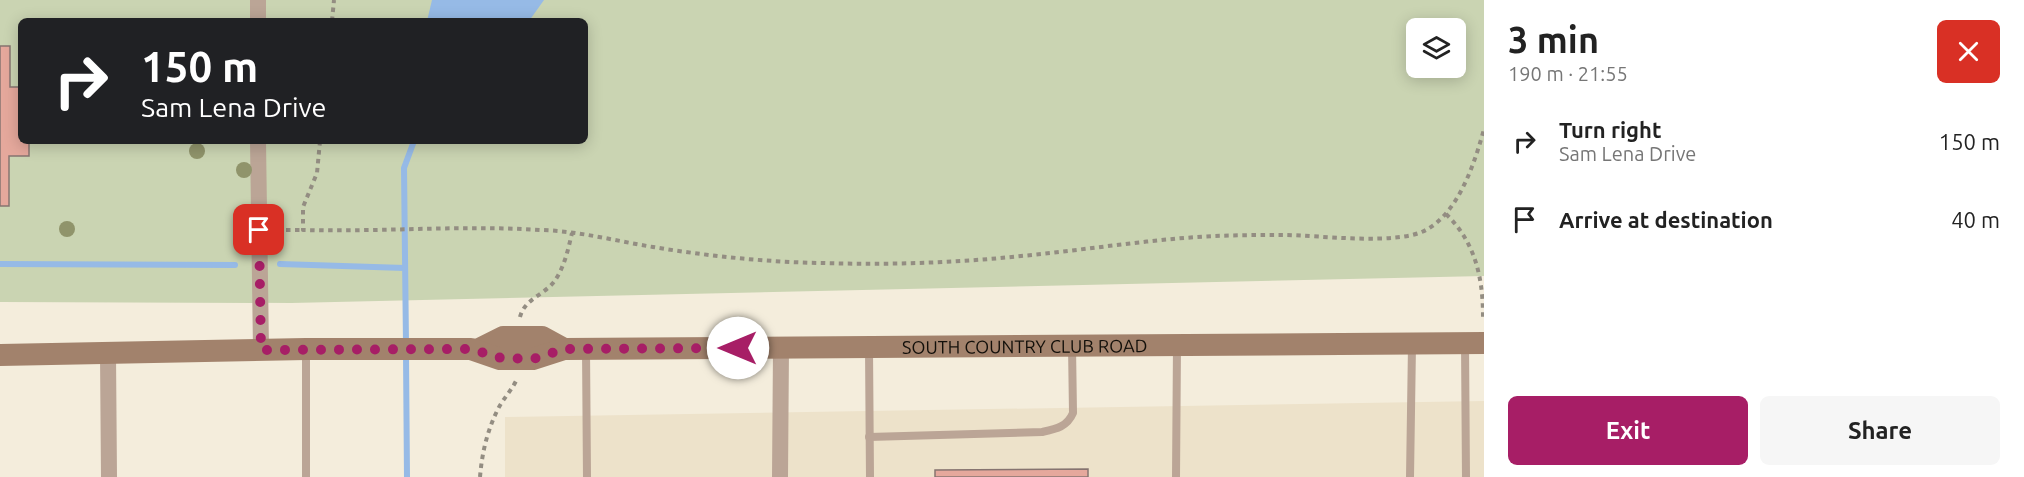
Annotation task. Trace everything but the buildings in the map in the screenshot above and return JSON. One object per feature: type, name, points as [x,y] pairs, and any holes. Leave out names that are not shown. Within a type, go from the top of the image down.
[{"type":"street","points":[[258,0],[258,18]]},
{"type":"street","points":[[258,144],[261,350]]},
{"type":"street","name":"SOUTH COUNTRY CLUB ROAD","points":[[0,355],[306,349],[474,349],[503,337],[542,337],[575,349],[1475,343]]},
{"type":"street","points":[[780,477],[781,348]]},
{"type":"street","points":[[108,354],[109,477]]},
{"type":"lane","points":[[1410,477],[1412,343]]},
{"type":"lane","points":[[1466,477],[1475,343]]},
{"type":"lane","points":[[1176,477],[1177,345]]},
{"type":"lane","points":[[870,437],[1042,432],[1057,429],[1071,419],[1073,413],[1072,346]]},
{"type":"lane","points":[[869,347],[870,477]]},
{"type":"lane","points":[[306,349],[306,477]]},
{"type":"lane","points":[[575,349],[587,477]]},
{"type":"path","points":[[332,18],[333,0]]},
{"type":"path","points":[[259,230],[542,230],[657,248],[753,259],[819,263],[910,263],[1022,256],[1167,239],[1217,236],[1382,238],[1408,236],[1424,231],[1446,214],[1468,177],[1484,129]]},
{"type":"path","points":[[303,230],[303,207],[317,173],[320,144]]},
{"type":"path","points":[[1446,214],[1459,227],[1470,247],[1478,271],[1483,299],[1483,317]]},
{"type":"path","points":[[520,323],[520,314],[526,304],[554,282],[566,256],[572,233]]},
{"type":"path","points":[[480,477],[488,431],[514,384],[516,374]]},
{"type":"shaded area","points":[[1484,401],[1484,477],[505,477],[505,417]]},
{"type":"green space","points":[[0,0],[1484,0],[1484,276],[291,303],[0,302]]},
{"type":"water","points":[[432,0],[544,0],[531,18],[428,18]]},
{"type":"waterway","points":[[406,344],[404,168],[413,144]]},
{"type":"waterway","points":[[0,264],[235,265]]},
{"type":"waterway","points":[[280,264],[405,268]]},
{"type":"waterway","points":[[406,355],[407,477]]},
{"type":"route","points":[[259,230],[261,350],[471,349],[501,358],[533,359],[564,349],[738,348]]}]
